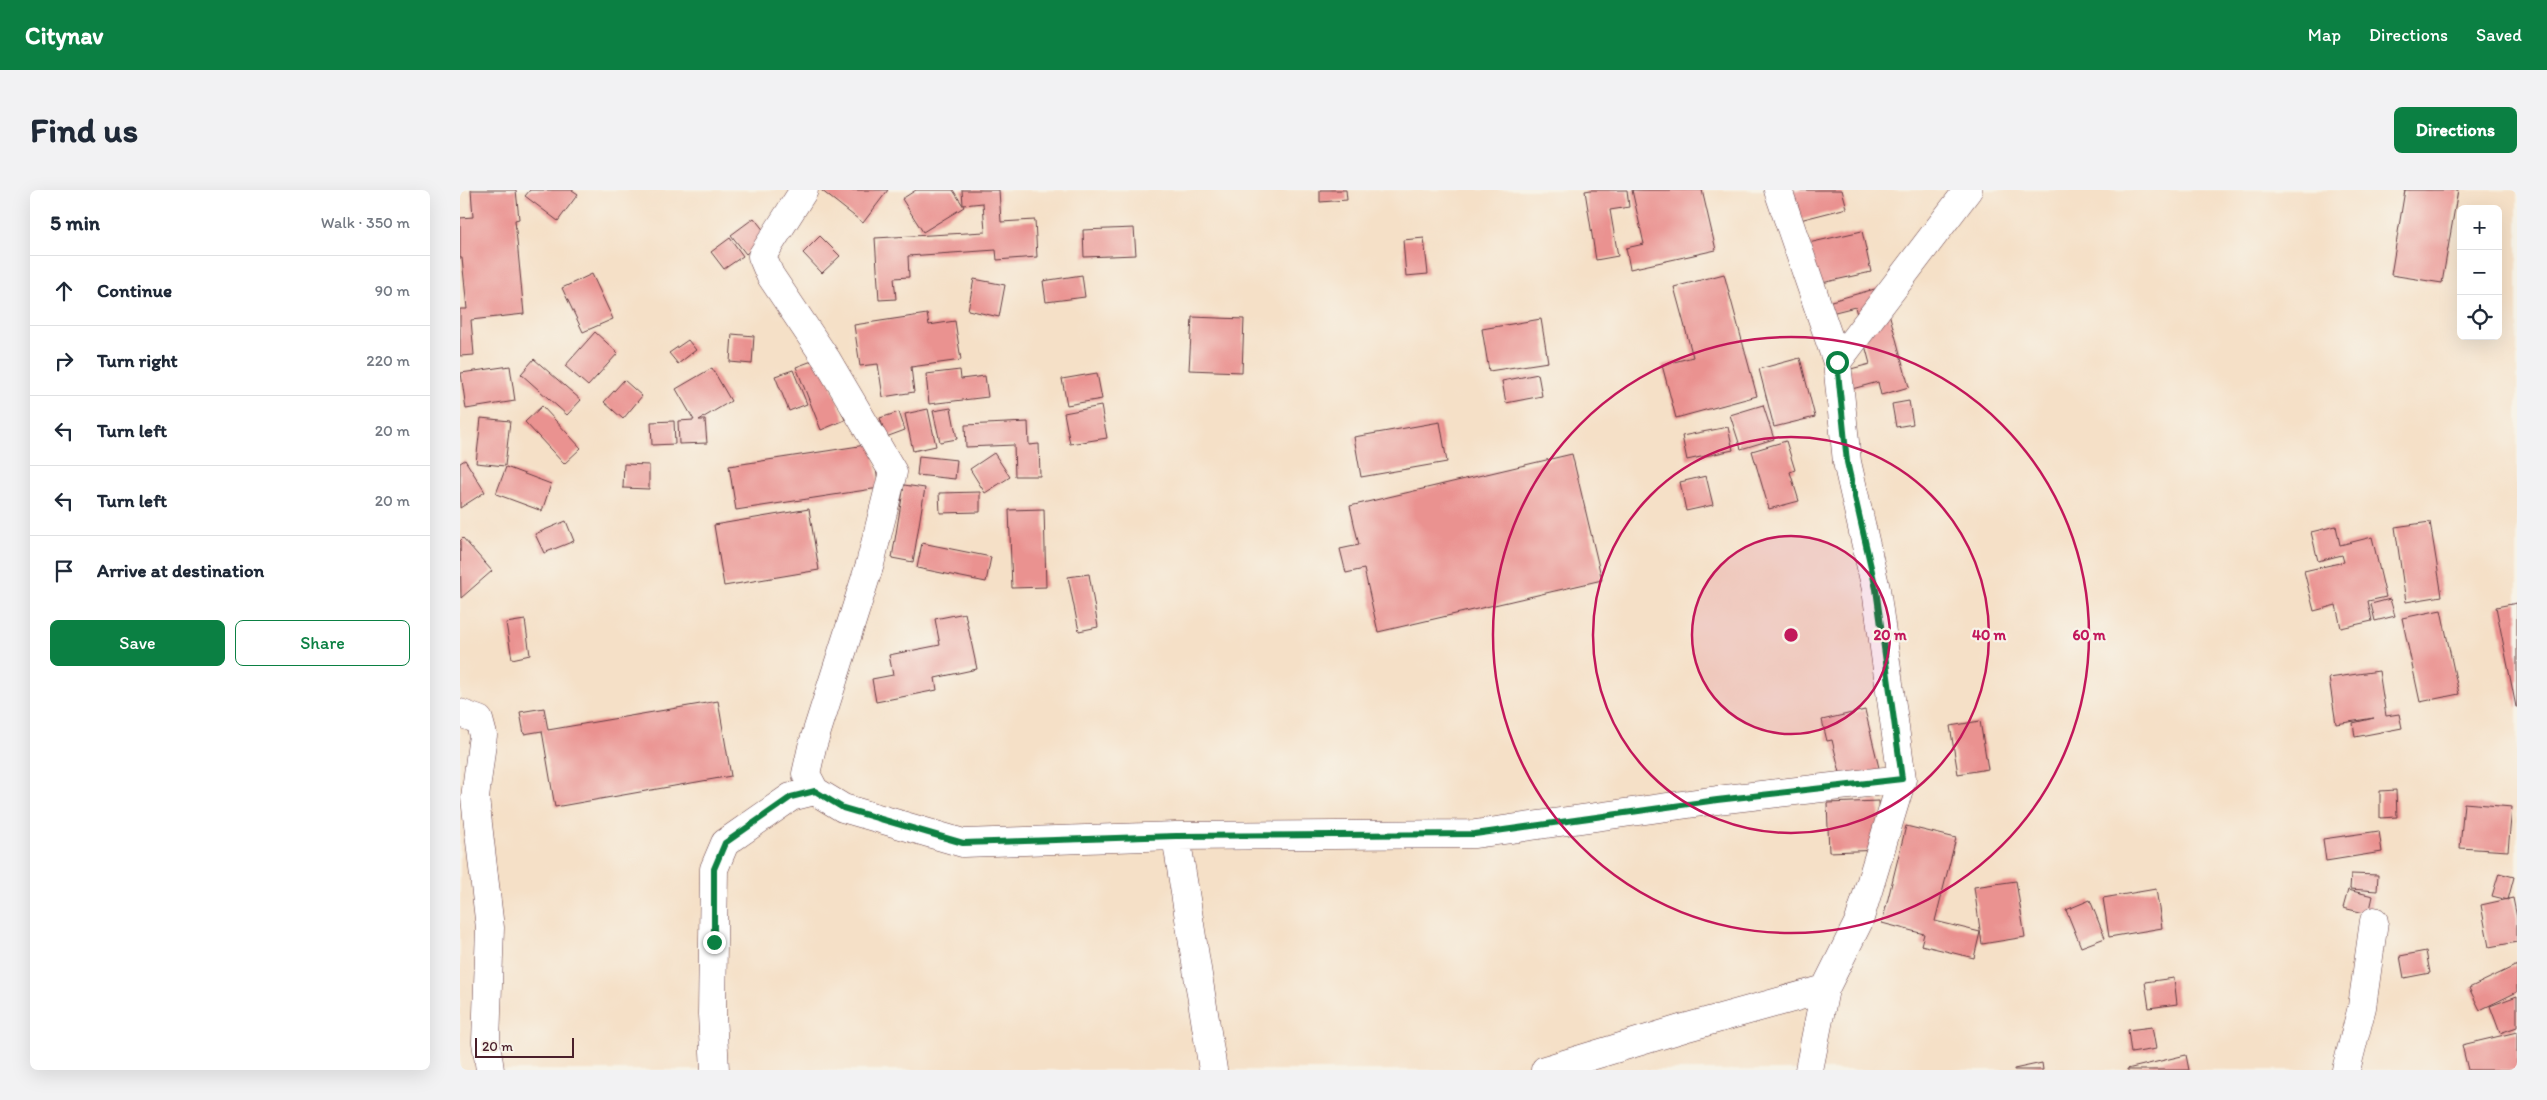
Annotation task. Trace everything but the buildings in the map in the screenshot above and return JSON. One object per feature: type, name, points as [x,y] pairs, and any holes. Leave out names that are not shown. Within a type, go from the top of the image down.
[{"type":"street","points":[[804,190],[762,256],[770,274],[827,360],[893,472],[870,564],[812,747],[806,774],[815,791],[843,808],[963,843],[1176,836],[1475,834],[1717,800],[1902,779]]},
{"type":"street","points":[[1778,190],[1837,362],[1847,462],[1876,589],[1902,779],[1859,921],[1825,989],[1809,1070]]},
{"type":"street","points":[[1837,362],[1968,190]]},
{"type":"street","points":[[460,713],[479,720],[483,735],[475,798],[490,928],[486,1042],[490,1070]]},
{"type":"street","points":[[715,1070],[712,1014],[714,869],[725,843],[791,797],[815,791]]},
{"type":"street","points":[[1176,836],[1213,1070]]},
{"type":"street","points":[[2346,1070],[2362,1007],[2374,920]]},
{"type":"street","points":[[1545,1070],[1684,1028],[1825,989]]},
{"type":"route","points":[[714,942],[714,869],[725,843],[791,797],[815,791],[843,808],[963,843],[1176,836],[1475,834],[1717,800],[1902,779],[1876,589],[1847,462],[1837,362]]}]
